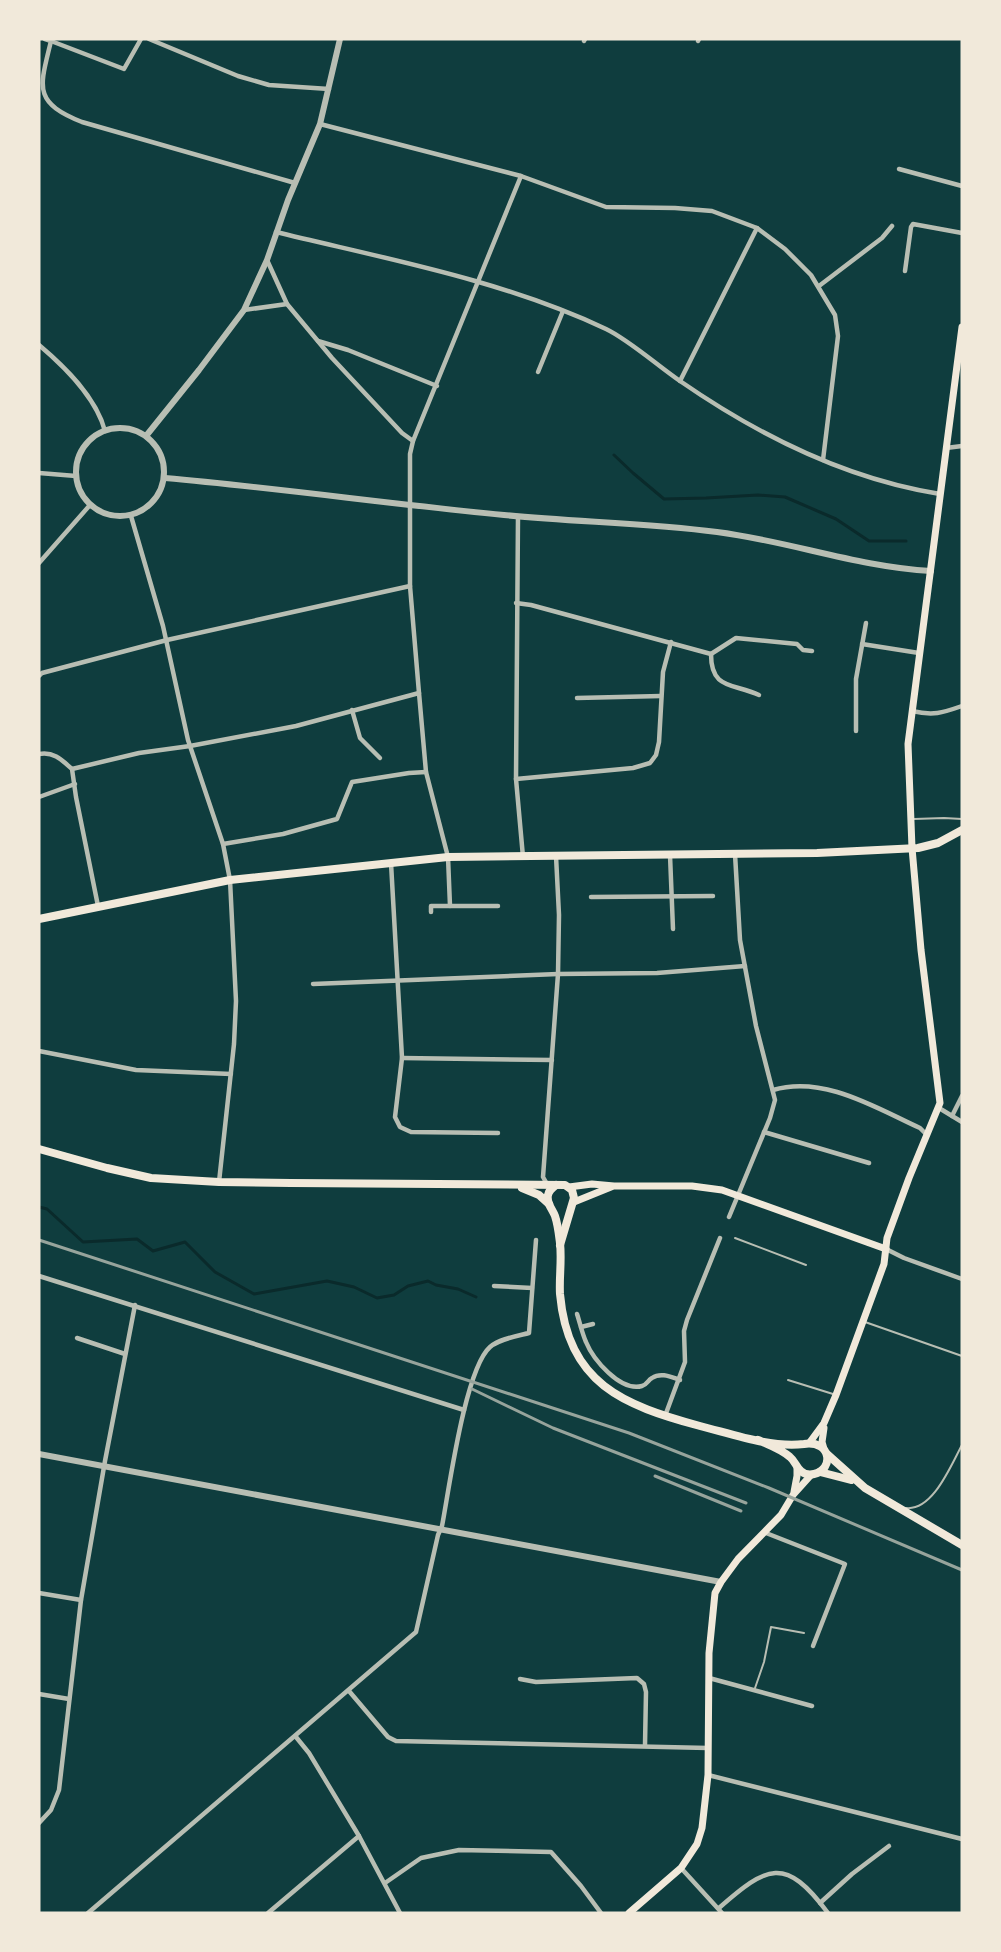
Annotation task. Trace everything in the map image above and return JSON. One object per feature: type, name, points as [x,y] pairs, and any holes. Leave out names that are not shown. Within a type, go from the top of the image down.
[{"type":"main road","points":[[820,1472],[826,1464],[822,1437],[824,1423],[884,1264],[887,1238],[909,1178],[939,1108],[940,1098],[925,996],[912,848],[908,744],[962,327]]},
{"type":"main road","points":[[39,919],[230,880],[448,857],[735,854],[912,848],[938,843],[962,830]]},
{"type":"main road","points":[[39,1149],[151,1178],[219,1182],[569,1187],[592,1184],[700,1186],[737,1195],[886,1249]]},
{"type":"main road","points":[[553,1185],[548,1195],[560,1245],[562,1306],[572,1342],[581,1360],[601,1384],[617,1396],[665,1416],[758,1440],[795,1444],[816,1443],[858,1483]]},
{"type":"main road","points":[[518,1186],[539,1196],[560,1211],[614,1186]]},
{"type":"main road","points":[[560,1245],[573,1204],[574,1194],[569,1187]]},
{"type":"main road","points":[[793,1495],[798,1476],[797,1451],[824,1423]]},
{"type":"main road","points":[[758,1440],[778,1449],[801,1471],[810,1475]]},
{"type":"main road","points":[[629,1913],[681,1868],[697,1844],[702,1828],[708,1775],[712,1605],[721,1582],[748,1548],[766,1533],[781,1515],[793,1495],[810,1475],[820,1472],[841,1476],[858,1483],[962,1545]]},
{"type":"street","points":[[141,39],[124,69],[48,40],[42,79],[45,98],[62,114],[82,122],[295,183]]},
{"type":"street","points":[[149,39],[237,75],[269,85],[329,89]]},
{"type":"street","points":[[146,436],[244,310],[255,288],[320,124],[340,39]]},
{"type":"street","points":[[320,124],[521,176],[606,207],[712,211],[757,228],[785,249],[812,275],[835,315],[838,336],[823,460]]},
{"type":"street","points":[[899,169],[962,186]]},
{"type":"street","points":[[450,906],[448,857],[426,772],[418,693],[410,586],[410,454],[413,441],[521,176]]},
{"type":"street","points":[[905,271],[911,227],[914,224],[962,233]]},
{"type":"street","points":[[819,286],[882,238],[892,226]]},
{"type":"street","points":[[680,381],[757,228]]},
{"type":"street","points":[[276,232],[478,282],[563,311],[609,330],[680,381],[764,434],[884,483],[939,494]]},
{"type":"street","points":[[267,260],[287,304],[318,342],[402,433],[413,441]]},
{"type":"street","points":[[244,310],[287,304]]},
{"type":"street","points":[[538,372],[563,311]]},
{"type":"street","points":[[318,342],[348,350],[437,386]]},
{"type":"street","points":[[39,345],[53,356],[86,394],[102,417],[105,431]]},
{"type":"street","points":[[123,428],[146,436],[156,446],[162,458],[165,478],[162,488],[153,503],[131,516],[119,517],[104,513],[90,505],[78,487],[76,476],[78,458],[84,446],[105,431],[123,428]]},
{"type":"street","points":[[946,448],[962,446]]},
{"type":"street","points":[[39,473],[76,476]]},
{"type":"street","points":[[165,478],[518,516],[719,532],[807,548],[887,567],[931,571]]},
{"type":"street","points":[[39,563],[90,505]]},
{"type":"street","points":[[131,516],[166,640],[190,746],[223,844],[230,880],[236,1001],[231,1074],[219,1182]]},
{"type":"street","points":[[518,516],[516,779],[523,857]]},
{"type":"street","points":[[39,676],[42,673],[166,640],[410,586]]},
{"type":"street","points":[[516,603],[531,605],[711,654],[736,638],[797,644],[803,650],[813,651]]},
{"type":"street","points":[[856,731],[856,679],[866,623]]},
{"type":"street","points":[[516,779],[622,769],[651,763],[656,755],[659,742],[663,672],[671,642]]},
{"type":"street","points":[[862,644],[919,653]]},
{"type":"street","points":[[711,654],[711,667],[717,679],[724,684],[744,688],[759,695]]},
{"type":"street","points":[[72,769],[139,753],[296,726],[418,693]]},
{"type":"street","points":[[577,698],[661,696]]},
{"type":"street","points":[[911,711],[938,714],[962,706]]},
{"type":"street","points":[[352,710],[360,738],[380,758]]},
{"type":"street","points":[[39,754],[45,753],[59,757],[72,769],[98,906]]},
{"type":"street","points":[[223,844],[283,834],[337,819],[352,782],[409,772],[426,772]]},
{"type":"street","points":[[39,797],[75,784]]},
{"type":"street","points":[[729,1217],[774,1108],[775,1100],[756,1026],[744,966],[740,940],[735,854]]},
{"type":"street","points":[[670,855],[673,929]]},
{"type":"street","points":[[553,1185],[543,1177],[558,974],[559,915],[556,856]]},
{"type":"street","points":[[392,863],[402,1058],[395,1117],[400,1128],[411,1132],[498,1133]]},
{"type":"street","points":[[591,897],[713,896]]},
{"type":"street","points":[[430,912],[431,906],[498,906]]},
{"type":"street","points":[[313,984],[558,974],[657,973],[744,966]]},
{"type":"street","points":[[39,1051],[136,1070],[231,1074]]},
{"type":"street","points":[[402,1058],[552,1060]]},
{"type":"street","points":[[773,1090],[800,1086],[832,1090],[921,1128],[927,1134]]},
{"type":"street","points":[[952,1116],[962,1096]]},
{"type":"street","points":[[939,1108],[962,1122]]},
{"type":"street","points":[[764,1132],[869,1163]]},
{"type":"street","points":[[665,1416],[680,1380],[686,1357],[684,1331],[687,1320],[720,1238]]},
{"type":"street","points":[[88,1913],[296,1737],[418,1629],[464,1410],[477,1370],[484,1353],[492,1345],[529,1333],[536,1240]]},
{"type":"street","points":[[886,1249],[962,1279]]},
{"type":"street","points":[[39,1276],[464,1410]]},
{"type":"street","points":[[494,1286],[532,1288]]},
{"type":"street","points":[[39,1822],[51,1810],[59,1790],[81,1600],[135,1305]]},
{"type":"street","points":[[577,1314],[593,1354],[617,1380],[638,1387],[645,1386],[652,1378],[664,1374],[680,1380]]},
{"type":"street","points":[[581,1327],[593,1324]]},
{"type":"street","points":[[77,1338],[125,1354]]},
{"type":"street","points":[[39,1454],[721,1582]]},
{"type":"street","points":[[766,1533],[845,1564],[813,1646]]},
{"type":"street","points":[[39,1593],[81,1600]]},
{"type":"street","points":[[520,1679],[536,1682],[638,1678],[644,1684],[646,1692],[645,1745]]},
{"type":"street","points":[[709,1678],[812,1706]]},
{"type":"street","points":[[349,1691],[388,1737],[396,1741],[708,1748]]},
{"type":"street","points":[[39,1694],[69,1699]]},
{"type":"street","points":[[296,1737],[309,1754],[359,1836],[400,1913]]},
{"type":"street","points":[[708,1775],[962,1839]]},
{"type":"street","points":[[268,1913],[359,1836]]},
{"type":"street","points":[[820,1903],[889,1845]]},
{"type":"street","points":[[386,1883],[422,1858],[459,1850],[551,1852],[601,1913]]},
{"type":"street","points":[[681,1868],[720,1911],[748,1883],[778,1872],[798,1879],[828,1913]]},
{"type":"lane","points":[[911,820],[962,819]]},
{"type":"lane","points":[[735,1238],[806,1264]]},
{"type":"lane","points":[[863,1322],[962,1356]]},
{"type":"lane","points":[[788,1380],[836,1395]]},
{"type":"lane","points":[[895,1506],[912,1509],[924,1505],[938,1487],[962,1445]]},
{"type":"lane","points":[[754,1690],[764,1662],[771,1627],[804,1633]]},
{"type":"waterway","points":[[614,455],[664,499],[758,495],[785,497],[836,519],[869,541],[906,541]]},
{"type":"waterway","points":[[39,1207],[47,1209],[83,1242],[137,1239],[153,1251],[185,1242],[215,1272],[254,1294],[327,1281],[354,1287],[377,1298],[394,1295],[408,1286],[428,1281],[436,1285],[458,1289],[476,1297]]},
{"type":"railway","points":[[39,1240],[629,1433],[769,1488],[962,1570]]},
{"type":"railway","points":[[472,1389],[553,1428],[746,1503]]},
{"type":"railway","points":[[655,1476],[741,1511]]}]
